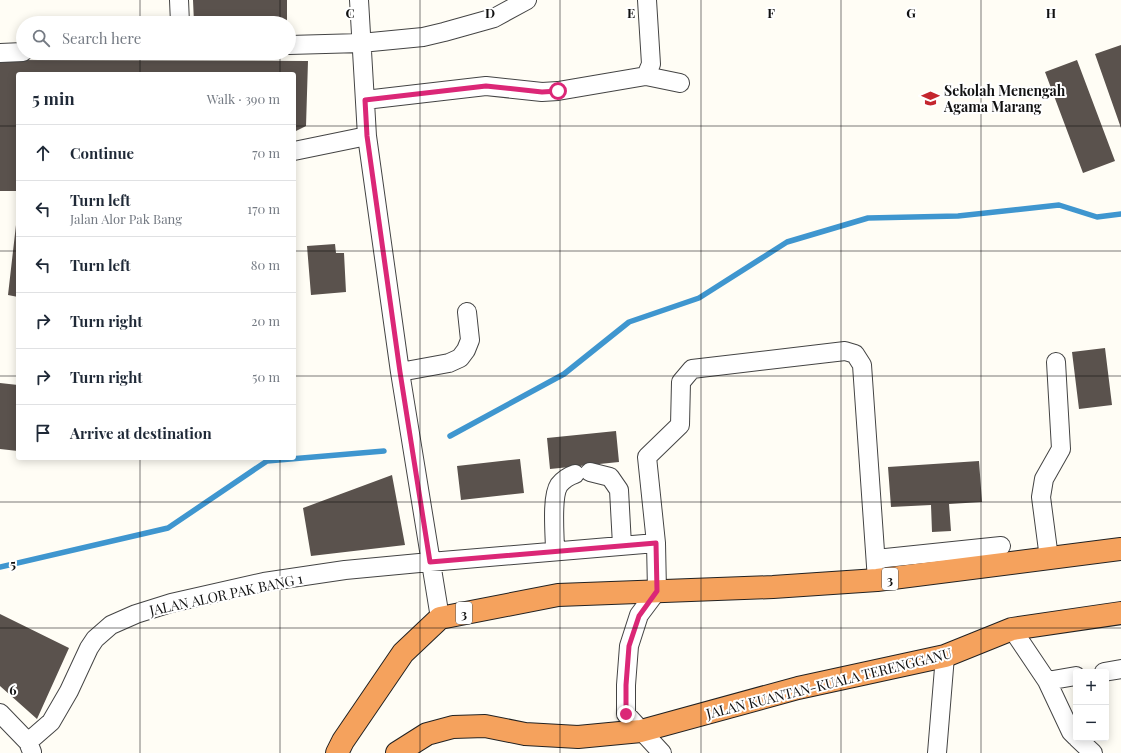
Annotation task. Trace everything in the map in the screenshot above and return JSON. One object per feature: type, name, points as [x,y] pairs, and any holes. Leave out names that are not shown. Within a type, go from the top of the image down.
[{"type":"highway","name":"3","points":[[337,753],[343,741],[403,653],[440,618],[558,595],[773,587],[877,580],[1121,549]]},
{"type":"highway","name":"JALAN KUANTAN-KUALA TERENGGANU","points":[[397,753],[427,734],[453,728],[485,726],[525,734],[578,737],[642,731],[798,688],[945,656],[1012,629],[1121,613]]},
{"type":"street","points":[[180,0],[180,16]]},
{"type":"street","points":[[359,0],[367,136],[400,372],[440,618]]},
{"type":"street","points":[[296,45],[361,43],[423,37],[494,18],[527,0]]},
{"type":"street","points":[[646,76],[651,64],[647,0]]},
{"type":"street","points":[[0,53],[16,52]]},
{"type":"street","points":[[365,100],[486,86],[542,92],[558,91],[646,76],[680,83]]},
{"type":"street","points":[[296,151],[367,136]]},
{"type":"street","points":[[400,372],[449,363],[460,358],[466,350],[470,340],[467,312]]},
{"type":"street","points":[[662,753],[626,714],[626,685],[629,646],[639,616],[657,591],[656,543],[647,457],[680,425],[681,382],[692,369],[845,352],[855,354],[862,365],[877,580]]},
{"type":"street","points":[[1049,558],[1041,497],[1044,480],[1061,449],[1056,362]]},
{"type":"street","points":[[554,551],[555,497],[559,485],[569,477],[582,473],[610,477],[619,490],[622,545]]},
{"type":"street","name":"JALAN ALOR PAK BANG 1","points":[[30,748],[51,722],[69,691],[89,648],[95,640],[111,625],[136,614],[171,603],[264,582],[345,570],[656,543]]},
{"type":"street","points":[[876,559],[1001,546]]},
{"type":"street","points":[[1012,629],[1047,681],[1073,734]]},
{"type":"street","points":[[937,753],[945,656]]},
{"type":"street","points":[[1109,671],[1121,669]]},
{"type":"street","points":[[1047,681],[1073,677]]},
{"type":"street","points":[[0,713],[30,748]]},
{"type":"street","points":[[1081,741],[1093,753]]},
{"type":"building","points":[[193,0],[287,0],[287,16],[194,16]]},
{"type":"building","points":[[1121,45],[1121,128],[1095,54]]},
{"type":"building","points":[[0,60],[308,61],[306,126],[296,131],[296,72],[16,72],[16,191],[0,191]]},
{"type":"building","points":[[1077,60],[1115,161],[1083,173],[1045,72]]},
{"type":"building","points":[[16,225],[16,297],[8,295]]},
{"type":"building","points":[[335,244],[336,253],[344,253],[346,292],[311,295],[307,246]]},
{"type":"building","points":[[1105,348],[1112,405],[1079,409],[1072,352]]},
{"type":"building","points":[[0,383],[16,385],[16,451],[0,449]]},
{"type":"building","points":[[616,431],[619,462],[550,469],[547,438]]},
{"type":"building","points":[[520,459],[524,493],[461,500],[457,466]]},
{"type":"building","points":[[979,461],[982,502],[949,504],[951,531],[932,532],[931,505],[891,507],[888,467]]},
{"type":"building","points":[[392,475],[405,545],[311,556],[303,508]]},
{"type":"building","points":[[0,614],[69,648],[37,719],[0,686]]},
{"type":"waterway","points":[[450,436],[564,374],[629,322],[699,298],[787,242],[868,218],[958,216],[1059,205],[1097,217],[1121,214]]},
{"type":"waterway","points":[[296,459],[384,451]]},
{"type":"waterway","points":[[0,567],[168,528],[267,461],[279,460]]},
{"type":"place","name":"Sekolah Menengah Agama Marang","points":[[931,98]]},
{"type":"route","points":[[558,91],[542,92],[486,86],[365,100],[367,136],[400,372],[430,562],[656,543],[657,591],[639,616],[629,646],[626,685],[626,714]]}]
